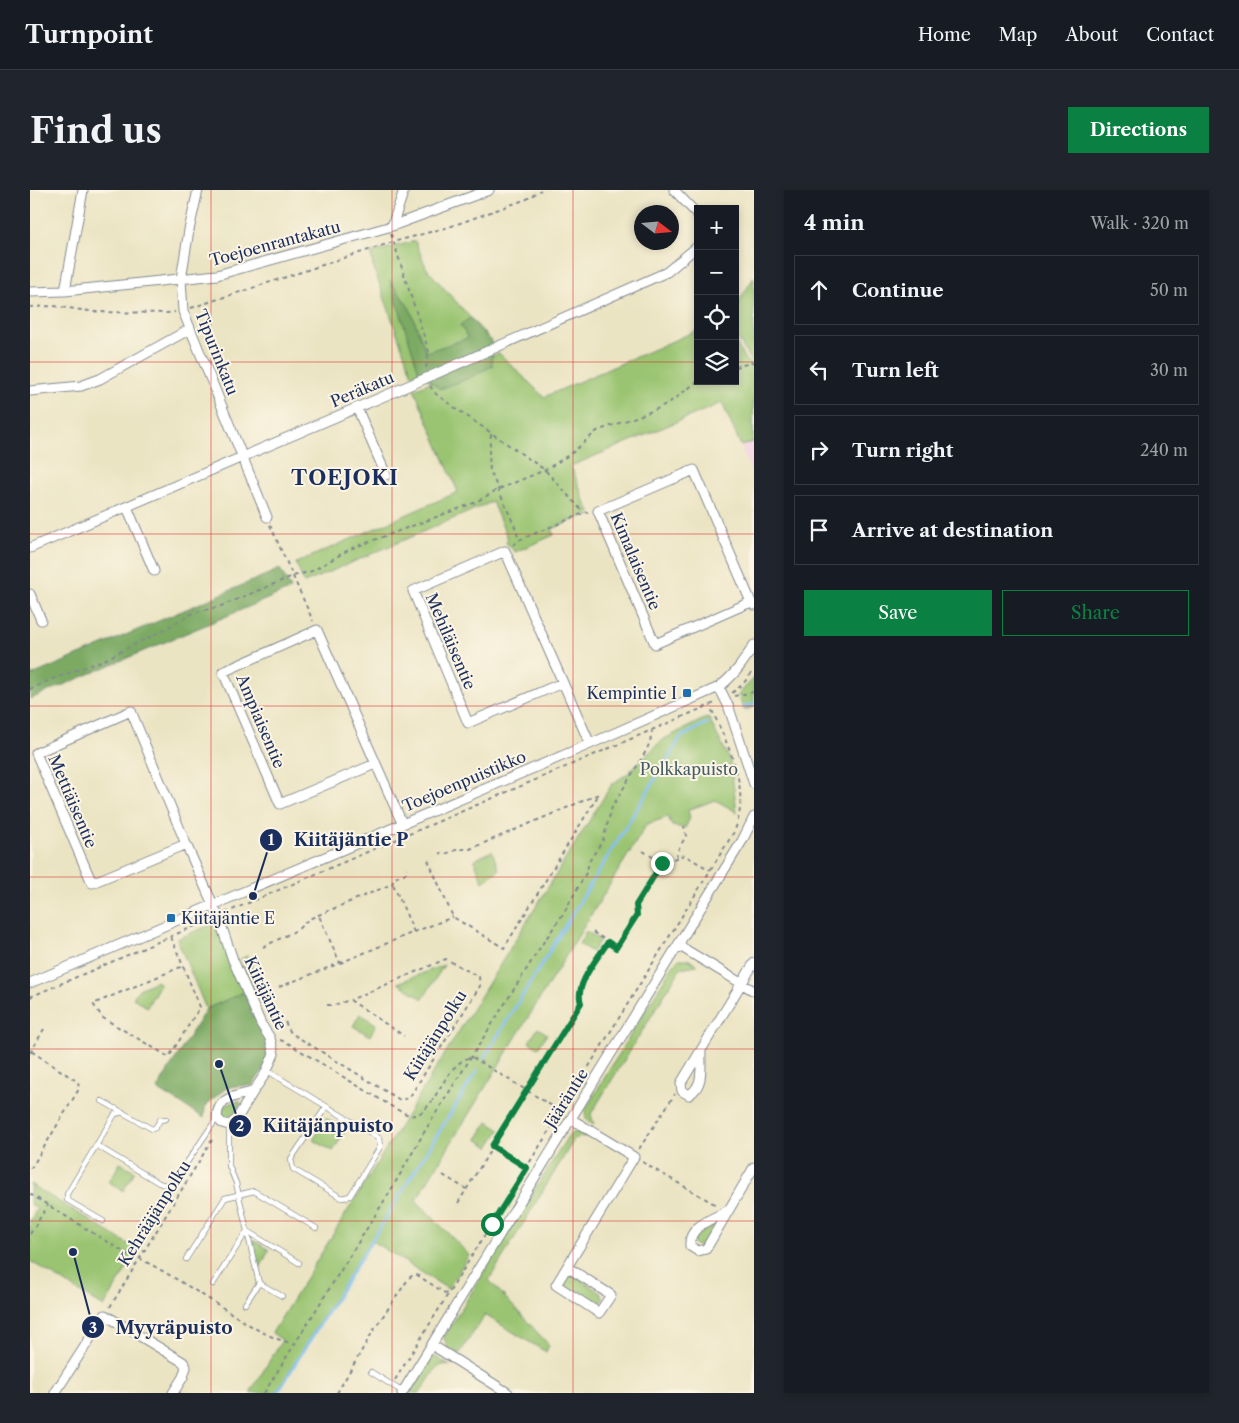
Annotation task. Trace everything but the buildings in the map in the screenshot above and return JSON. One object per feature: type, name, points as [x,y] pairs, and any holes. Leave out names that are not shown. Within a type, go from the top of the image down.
[{"type":"street","points":[[65,291],[83,190]]},
{"type":"street","name":"Tipurinkatu","points":[[198,190],[181,279],[183,310],[267,517]]},
{"type":"street","points":[[390,227],[404,190]]},
{"type":"street","name":"Toejoenrantakatu","points":[[30,292],[65,291],[217,275],[390,227],[490,190]]},
{"type":"street","points":[[674,190],[694,211]]},
{"type":"street","name":"Peräkatu","points":[[30,548],[424,379],[667,272],[694,249]]},
{"type":"street","points":[[30,391],[81,386],[100,379],[190,329]]},
{"type":"street","points":[[357,408],[386,475]]},
{"type":"street","name":"Kimalaisentie","points":[[694,470],[752,604],[655,644],[598,512],[694,470]]},
{"type":"street","points":[[127,507],[154,571]]},
{"type":"street","points":[[505,552],[590,744]]},
{"type":"street","name":"Mehiläisentie","points":[[505,552],[413,591],[468,723],[562,684]]},
{"type":"street","points":[[30,594],[41,620]]},
{"type":"street","points":[[317,630],[402,824]]},
{"type":"street","name":"Ampiaisentie","points":[[317,630],[223,672],[280,804],[375,764]]},
{"type":"street","name":"Toejoenpuistikko","points":[[30,982],[590,744],[719,687],[738,670],[754,645]]},
{"type":"street","points":[[719,687],[725,698],[754,784]]},
{"type":"street","name":"Mettiäisentie","points":[[186,844],[92,884],[36,753],[131,711],[212,904]]},
{"type":"street","name":"Jääräntie","points":[[403,1392],[742,841],[754,817]]},
{"type":"street","name":"Kiitäjäntie","points":[[212,904],[261,1024],[270,1038],[274,1054],[236,1120],[229,1125]]},
{"type":"street","points":[[678,945],[754,991]]},
{"type":"street","points":[[701,1050],[700,1082],[696,1090],[689,1095],[682,1091],[680,1086],[701,1050],[754,963]]},
{"type":"street","points":[[229,1125],[222,1123],[217,1118],[217,1109],[223,1101],[253,1092]]},
{"type":"street","points":[[567,1267],[611,1294],[599,1313],[556,1285],[634,1157],[571,1119]]},
{"type":"street","points":[[727,1211],[695,1229],[689,1238],[690,1246],[698,1251],[706,1249],[754,1167]]},
{"type":"street","points":[[56,1393],[105,1315],[183,1362],[186,1367],[184,1377],[173,1393]]},
{"type":"street","points":[[432,1345],[492,1389],[508,1393]]},
{"type":"lane","points":[[266,1070],[326,1106],[379,1138],[380,1147],[350,1196],[342,1198],[293,1168],[291,1159],[326,1106]]},
{"type":"lane","points":[[102,1101],[152,1129],[156,1128],[160,1120],[166,1119]]},
{"type":"lane","points":[[103,1221],[67,1200],[67,1194],[115,1114],[123,1112]]},
{"type":"lane","points":[[142,1232],[217,1118]]},
{"type":"lane","points":[[229,1125],[229,1166],[239,1195],[259,1284],[245,1304]]},
{"type":"lane","points":[[96,1145],[165,1185],[176,1180]]},
{"type":"lane","points":[[186,1259],[225,1198],[254,1191],[316,1228]]},
{"type":"lane","points":[[247,1231],[299,1263]]},
{"type":"lane","points":[[213,1284],[247,1231]]},
{"type":"lane","points":[[259,1284],[282,1296]]},
{"type":"lane","points":[[371,1372],[403,1392]]},
{"type":"path","points":[[30,307],[54,306],[96,312],[167,313],[183,310],[393,242],[449,228],[527,199],[541,190]]},
{"type":"path","points":[[390,227],[393,242],[429,352],[424,379],[436,394],[545,470],[584,513]]},
{"type":"path","points":[[739,366],[754,362]]},
{"type":"path","points":[[30,689],[57,677],[102,662],[193,613],[221,606],[293,576],[312,571],[350,549],[474,503],[499,489],[545,470],[572,453],[597,431],[655,410],[673,400],[694,384]]},
{"type":"path","points":[[491,433],[490,471],[519,540]]},
{"type":"path","points":[[505,552],[519,540],[584,513],[598,512]]},
{"type":"path","points":[[267,517],[317,630]]},
{"type":"path","points":[[30,997],[710,706],[725,698],[743,684],[754,670]]},
{"type":"path","points":[[725,698],[754,692]]},
{"type":"path","points":[[392,1385],[734,832],[742,804],[739,774],[710,706]]},
{"type":"path","points":[[264,1393],[569,904],[586,873],[590,860],[603,840],[612,807],[646,751],[652,731]]},
{"type":"path","points":[[428,860],[453,916],[504,948],[599,794],[470,849],[459,849],[445,854],[440,853]]},
{"type":"path","points":[[676,858],[686,836],[684,826]]},
{"type":"path","points":[[643,851],[662,863]]},
{"type":"path","points":[[593,932],[616,948],[637,915],[636,905],[662,863],[684,855],[710,870]]},
{"type":"path","points":[[263,947],[298,930],[309,919],[392,884],[395,878],[406,873],[407,868]]},
{"type":"path","points":[[392,884],[414,932]]},
{"type":"path","points":[[319,916],[340,963]]},
{"type":"path","points":[[279,987],[453,916]]},
{"type":"path","points":[[171,936],[200,1007],[169,1057],[103,1018],[93,1004],[183,966]]},
{"type":"path","points":[[458,1203],[581,1003],[579,997],[580,986],[608,942]]},
{"type":"path","name":"Kiitäjänpolku","points":[[286,1022],[291,1033],[400,1100],[409,1098],[480,986],[478,977],[446,959],[350,1000]]},
{"type":"path","points":[[327,1004],[334,1006],[350,1000],[404,1036]]},
{"type":"path","points":[[30,1168],[79,1090],[78,1082],[31,1052],[44,1029]]},
{"type":"path","points":[[270,1038],[286,1042],[396,1109],[411,1116],[416,1115],[425,1108],[455,1066],[464,1058],[472,1057],[562,1112]]},
{"type":"path","points":[[680,1086],[634,1157],[727,1211]]},
{"type":"path","name":"Kehrääjänpolku","points":[[105,1315],[213,1138]]},
{"type":"path","points":[[492,1146],[527,1168]]},
{"type":"path","points":[[443,1175],[466,1189]]},
{"type":"path","points":[[30,1194],[138,1259],[206,1297],[259,1332],[277,1340],[295,1344]]},
{"type":"path","points":[[30,1234],[48,1205]]},
{"type":"path","points":[[337,1393],[375,1328],[413,1274],[458,1302]]},
{"type":"shaded area","points":[[754,389],[754,479],[723,403]]},
{"type":"green space","points":[[415,241],[427,269],[492,342],[412,375],[373,266],[371,253]]},
{"type":"green space","points":[[754,277],[754,363],[750,360],[739,340],[739,301]]},
{"type":"green space","points":[[390,280],[410,309],[426,352],[468,338],[460,325],[470,318],[492,342],[492,366],[465,380],[440,389],[419,372]]},
{"type":"green space","points":[[694,332],[694,385],[739,385],[739,348],[746,361],[754,366],[753,442],[741,446],[722,403],[571,466],[591,513],[552,529],[554,535],[515,552],[506,543],[508,539],[492,502],[304,583],[296,563],[458,492],[414,389],[499,353],[544,397]]},
{"type":"green space","points":[[280,569],[291,589],[30,699],[30,676]]},
{"type":"green space","points":[[754,678],[754,707],[744,710],[738,695]]},
{"type":"green space","name":"Polkkapuisto","points":[[708,717],[730,760],[737,812],[715,800],[688,810],[690,818],[685,828],[672,826],[668,817],[647,824],[416,1200],[469,1255],[448,1289],[372,1241],[276,1393],[250,1393],[282,1340],[272,1333],[612,784],[627,774],[662,740]]},
{"type":"green space","points":[[492,851],[499,870],[483,882],[474,860]]},
{"type":"green space","points":[[215,923],[244,992],[206,1009],[177,939]]},
{"type":"green space","points":[[586,931],[600,940],[592,952],[579,944]]},
{"type":"green space","points":[[247,956],[264,989],[256,992],[241,959]]},
{"type":"green space","points":[[679,959],[688,959],[697,965],[681,968],[591,1114],[594,1125],[586,1119],[585,1110],[673,965]]},
{"type":"green space","points":[[444,965],[423,999],[398,983]]},
{"type":"green space","points":[[156,981],[160,984],[147,1007],[133,998],[139,989]]},
{"type":"green space","points":[[244,992],[267,1041],[269,1054],[267,1062],[252,1086],[236,1086],[221,1092],[205,1107],[204,1118],[157,1089],[206,1009]]},
{"type":"green space","points":[[360,1014],[376,1024],[370,1036],[353,1026]]},
{"type":"green space","points":[[538,1028],[547,1034],[538,1048],[529,1042]]},
{"type":"green space","points":[[239,1101],[241,1103],[233,1116],[223,1117],[221,1112],[224,1107]]},
{"type":"green space","points":[[326,1118],[346,1130],[333,1151],[313,1140]]},
{"type":"green space","points":[[488,1122],[500,1130],[489,1147],[477,1139]]},
{"type":"green space","points":[[578,1132],[586,1137],[575,1138],[489,1280],[549,1345],[546,1352],[485,1315],[459,1354],[447,1348],[444,1337],[568,1136]]},
{"type":"green space","points":[[120,1163],[135,1171],[123,1191],[109,1182]]},
{"type":"green space","points":[[30,1184],[138,1250],[104,1307],[30,1261],[30,1221],[37,1209],[30,1204]]},
{"type":"green space","points":[[715,1224],[702,1246],[695,1245],[693,1242],[699,1232],[707,1226]]},
{"type":"green space","points":[[253,1240],[269,1250],[259,1270]]},
{"type":"green space","points":[[569,1275],[575,1276],[601,1293],[603,1299],[599,1305],[593,1305],[566,1287],[565,1279]]},
{"type":"green space","points":[[436,1357],[450,1366],[442,1365],[435,1370],[420,1393],[409,1393],[430,1359]]},
{"type":"waterway","points":[[744,707],[754,704]]},
{"type":"waterway","points":[[484,1058],[681,737],[707,723]]},
{"type":"waterway","points":[[277,1393],[477,1071]]},
{"type":"place","name":"Kempintie I","points":[[687,693]]},
{"type":"place","name":"Kiitäjäntie P","points":[[253,896]]},
{"type":"place","name":"Kiitäjäntie E","points":[[171,918]]},
{"type":"place","name":"Kiitäjänpuisto","points":[[219,1064]]},
{"type":"place","name":"Myyräpuisto","points":[[73,1252]]},
{"type":"district","name":"TOEJOKI","points":[[345,477]]},
{"type":"route","points":[[492,1224],[527,1168],[492,1146],[581,1003],[579,997],[580,986],[608,942],[616,948],[637,915],[636,905],[662,863]]}]
